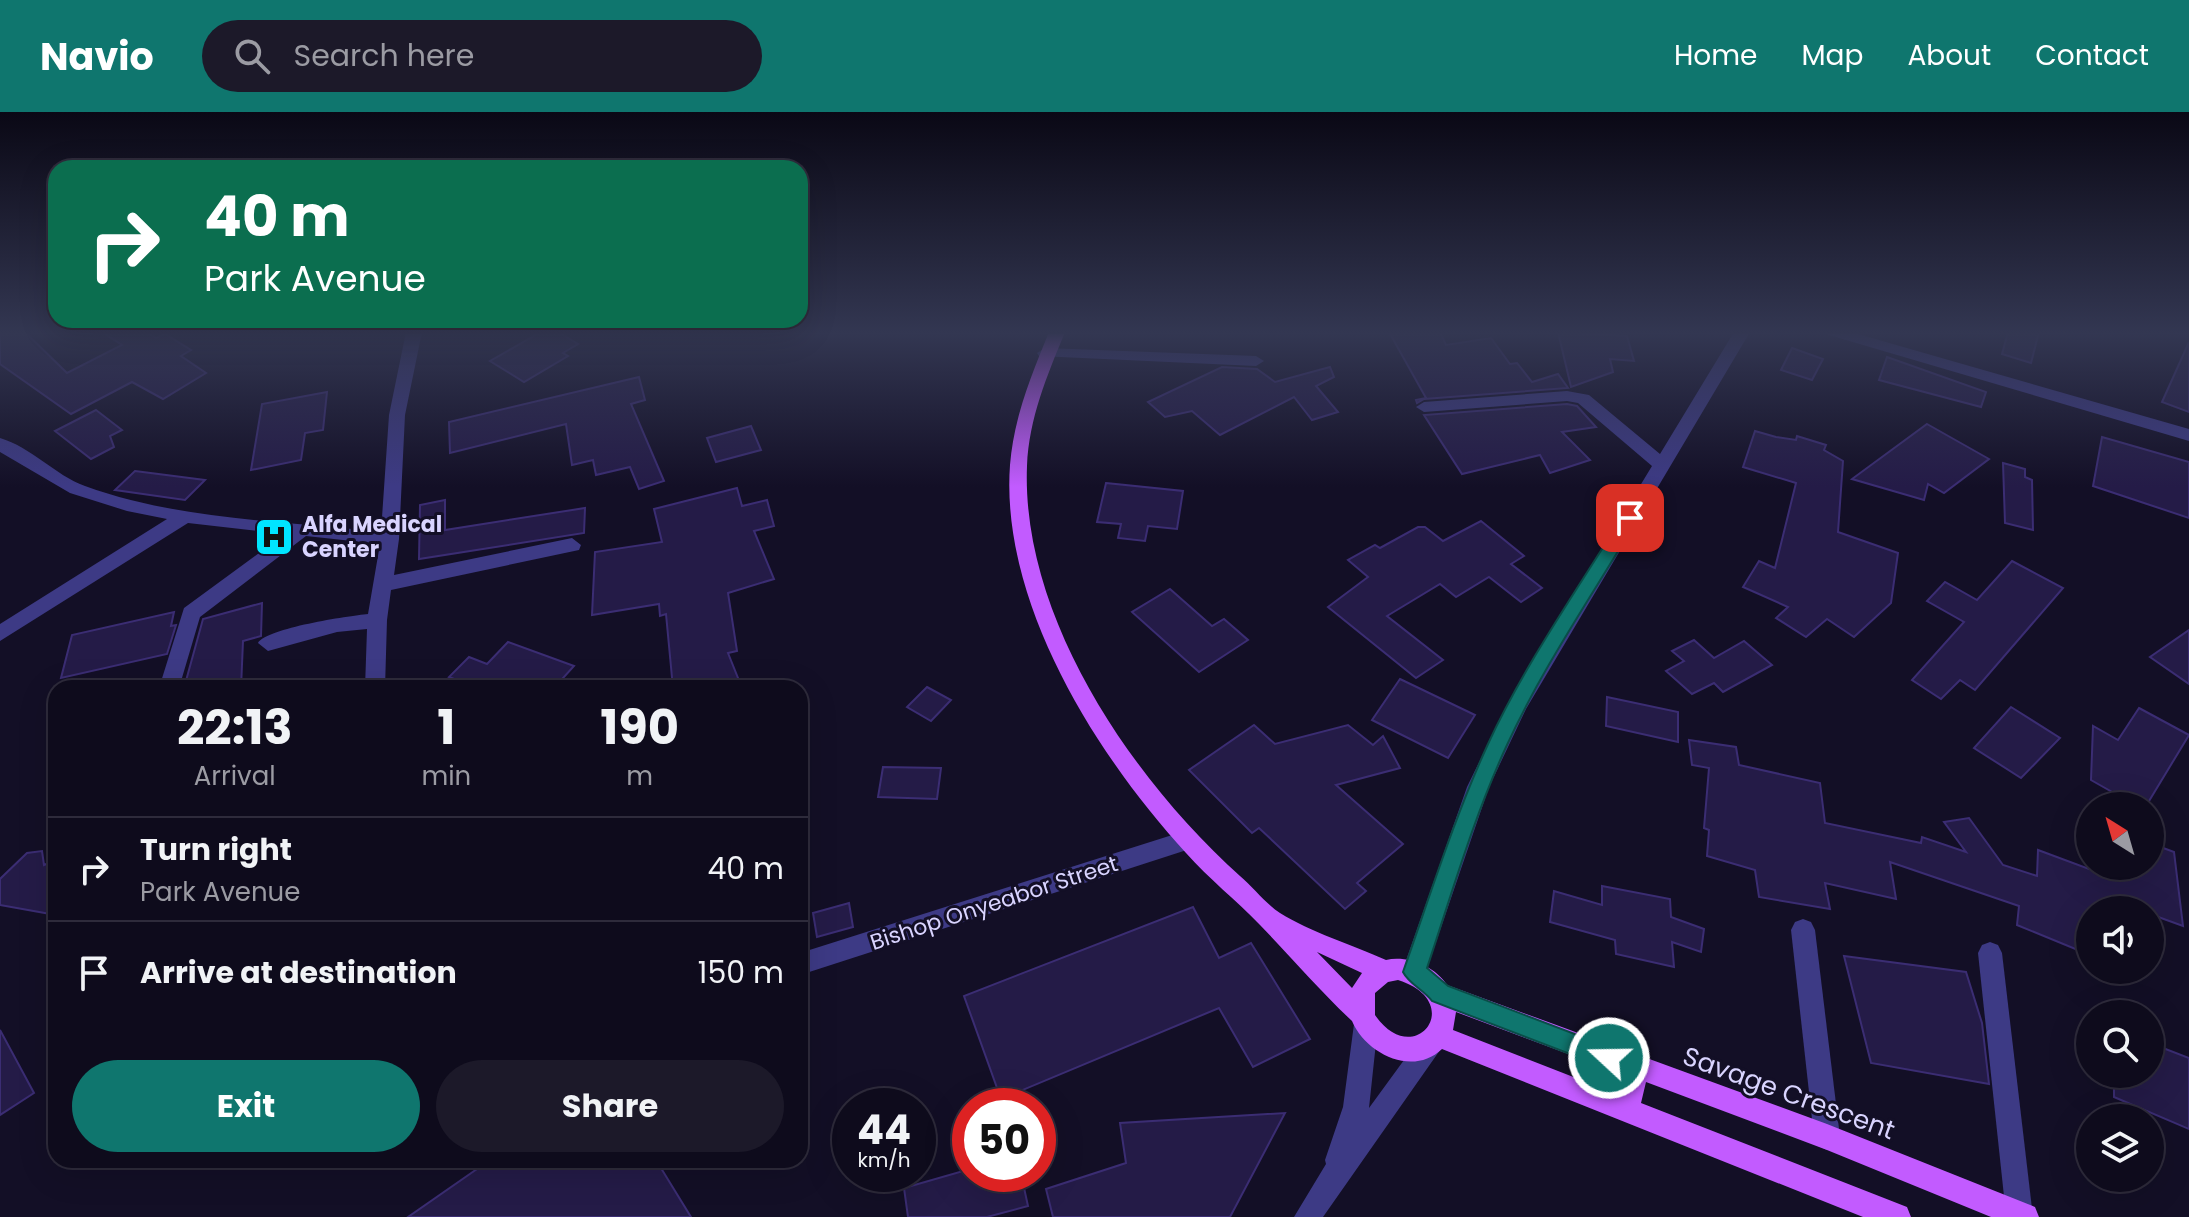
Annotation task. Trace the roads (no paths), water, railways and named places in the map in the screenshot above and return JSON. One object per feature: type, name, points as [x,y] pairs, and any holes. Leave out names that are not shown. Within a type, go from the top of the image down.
[{"type":"main road","points":[[1033,384],[1021,440],[1020,518],[1029,567],[1056,648],[1080,694],[1142,786],[1188,840],[1270,919],[1382,1041],[1397,1048],[1420,1049],[1436,1039],[1446,1016],[1440,994],[1432,983],[1414,972],[1383,971],[1270,919]]},
{"type":"main road","points":[[1364,1019],[1361,996],[1365,985],[1383,971]]},
{"type":"main road","name":"Savage Crescent","points":[[1440,994],[1827,1137],[2023,1216]]},
{"type":"main road","points":[[1436,1039],[1897,1217]]},
{"type":"main road","points":[[1626,1112],[1636,1068]]},
{"type":"street","points":[[375,680],[377,620],[390,539],[397,415],[403,384]]},
{"type":"street","points":[[1414,972],[1478,787],[1499,741],[1528,685],[1713,384]]},
{"type":"street","points":[[2012,384],[2189,435]]},
{"type":"street","points":[[1424,407],[1567,396],[1583,399],[1662,465]]},
{"type":"street","points":[[0,444],[76,489],[127,505],[185,516],[390,539]]},
{"type":"street","points":[[0,634],[185,516]]},
{"type":"street","points":[[171,680],[191,613],[302,530]]},
{"type":"street","points":[[381,585],[572,545]]},
{"type":"street","points":[[268,643],[337,625],[377,620]]},
{"type":"street","name":"Bishop Onyeabor Street","points":[[808,961],[1188,840]]},
{"type":"street","points":[[1803,930],[1827,1137]]},
{"type":"street","points":[[1990,953],[2023,1216]]},
{"type":"street","points":[[1308,1217],[1334,1171],[1356,1107],[1364,1019]]},
{"type":"street","points":[[1334,1171],[1396,1098],[1436,1039]]},
{"type":"place","name":"Alfa Medical Center","points":[[274,537]]}]
